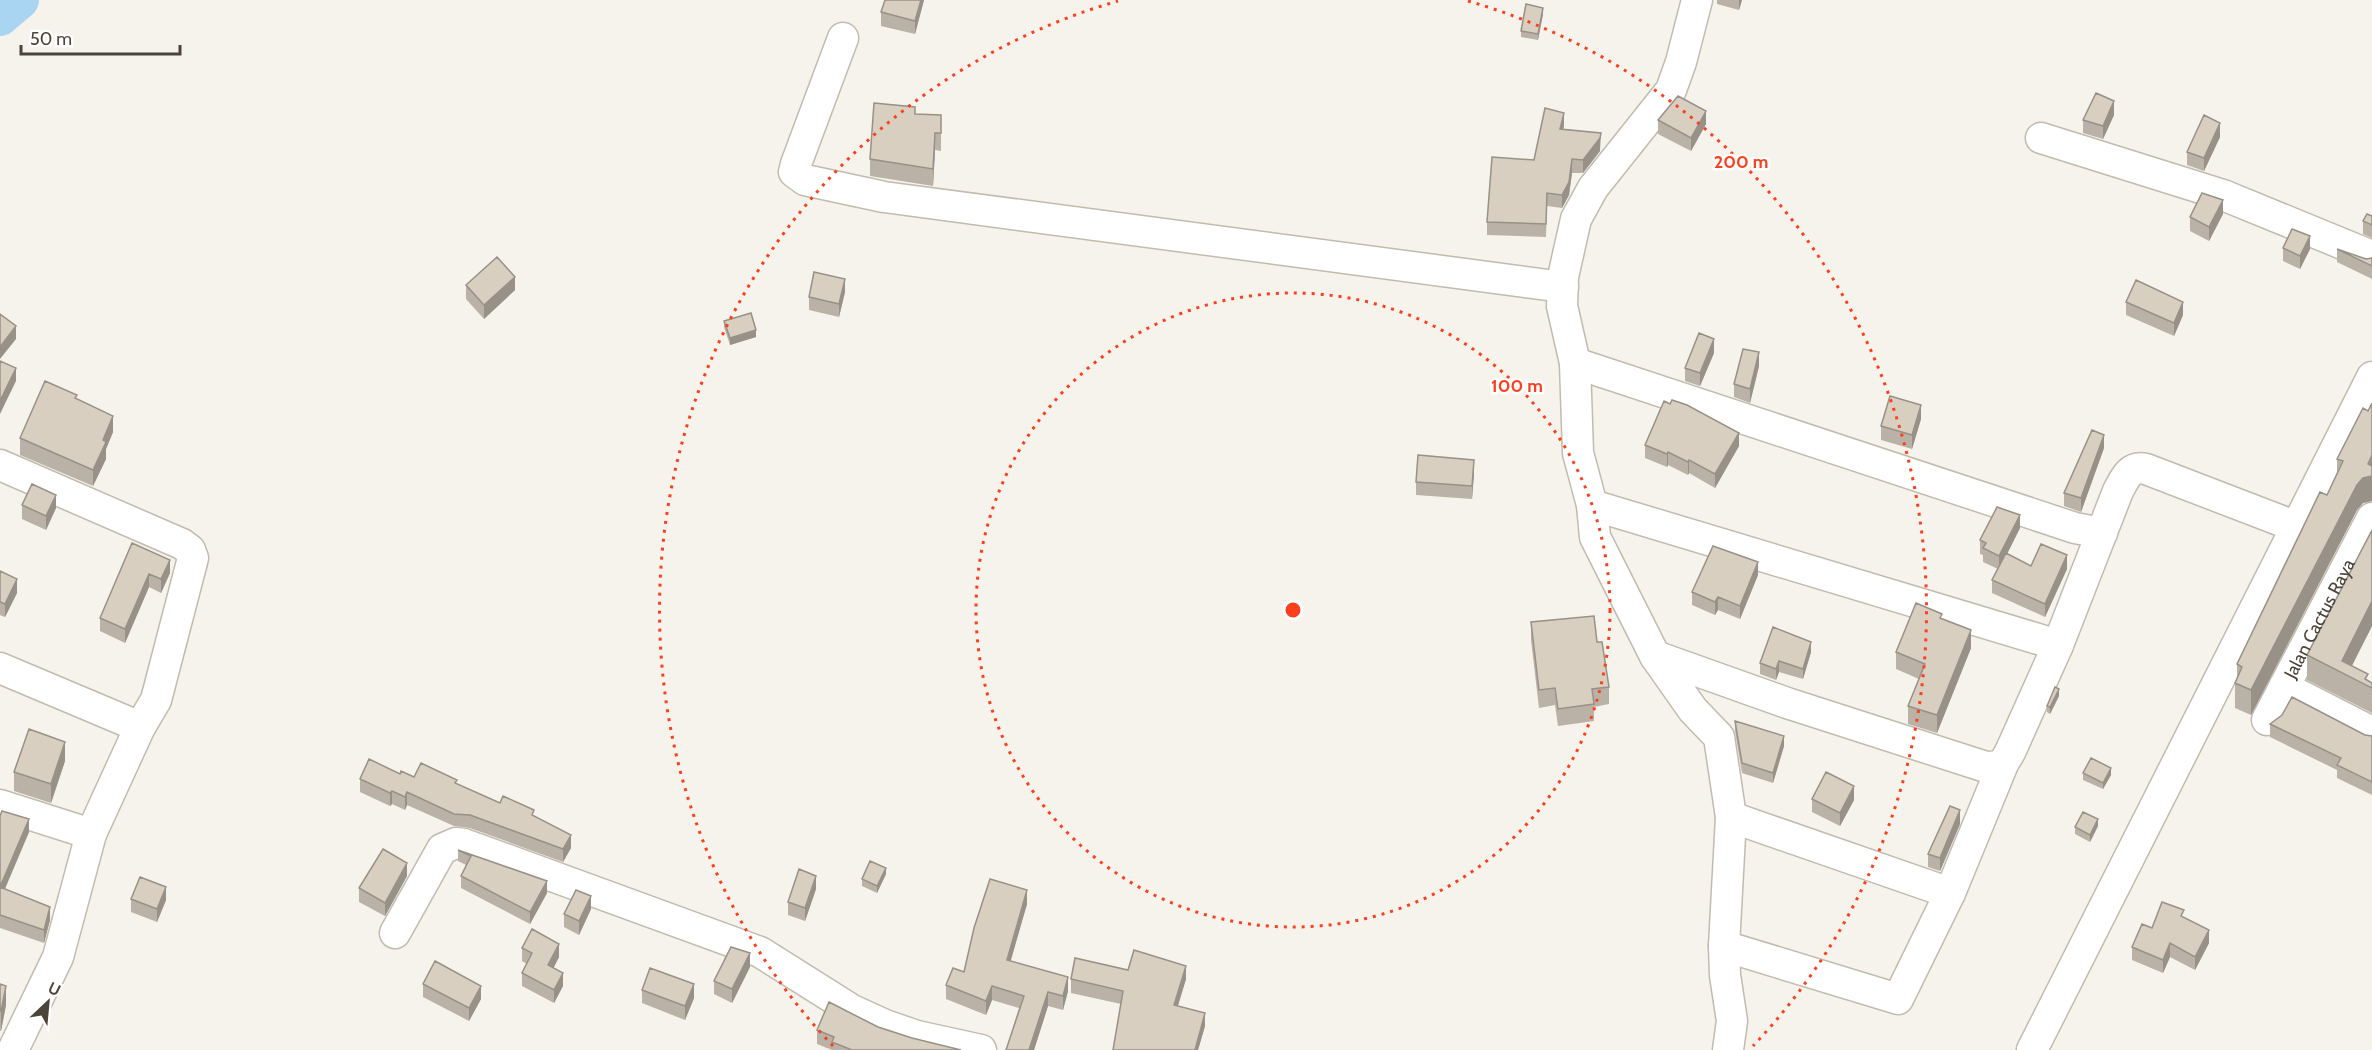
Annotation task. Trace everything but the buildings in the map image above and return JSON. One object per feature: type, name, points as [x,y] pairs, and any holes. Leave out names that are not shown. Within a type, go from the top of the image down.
[{"type":"street","points":[[1697,0],[1671,90],[1593,188],[1576,219],[1569,242],[1562,306],[1575,363],[1578,453],[1592,505],[1595,537],[1655,656],[1693,710],[1719,737],[1731,817],[1724,946],[1725,975],[1732,1021],[1728,1050]]},
{"type":"street","points":[[843,38],[796,164],[794,172],[805,180],[884,197],[1563,287]]},
{"type":"street","points":[[2040,138],[2223,195],[2372,256]]},
{"type":"street","points":[[1575,363],[2075,528],[2102,532]]},
{"type":"street","points":[[2032,1050],[2372,377]]},
{"type":"street","points":[[0,465],[190,550],[193,558],[156,700],[140,727],[91,834],[58,957],[13,1050]]},
{"type":"street","points":[[1724,946],[1898,999],[1950,892],[2004,764],[2058,645],[2128,472],[2139,467],[2297,527]]},
{"type":"street","points":[[1592,505],[2058,645]]},
{"type":"street","name":"Jalan Cactus Raya","points":[[2267,720],[2372,518]]},
{"type":"street","points":[[1655,656],[1787,703],[1986,767],[1998,767],[2004,764]]},
{"type":"street","points":[[0,668],[140,727]]},
{"type":"street","points":[[2284,687],[2372,732]]},
{"type":"street","points":[[0,805],[91,834]]},
{"type":"street","points":[[1731,817],[1950,892]]},
{"type":"street","points":[[395,933],[442,849],[456,843],[464,844],[760,952],[852,1010],[885,1025],[917,1036],[981,1050]]},
{"type":"waterway","points":[[0,17],[20,0]]}]
